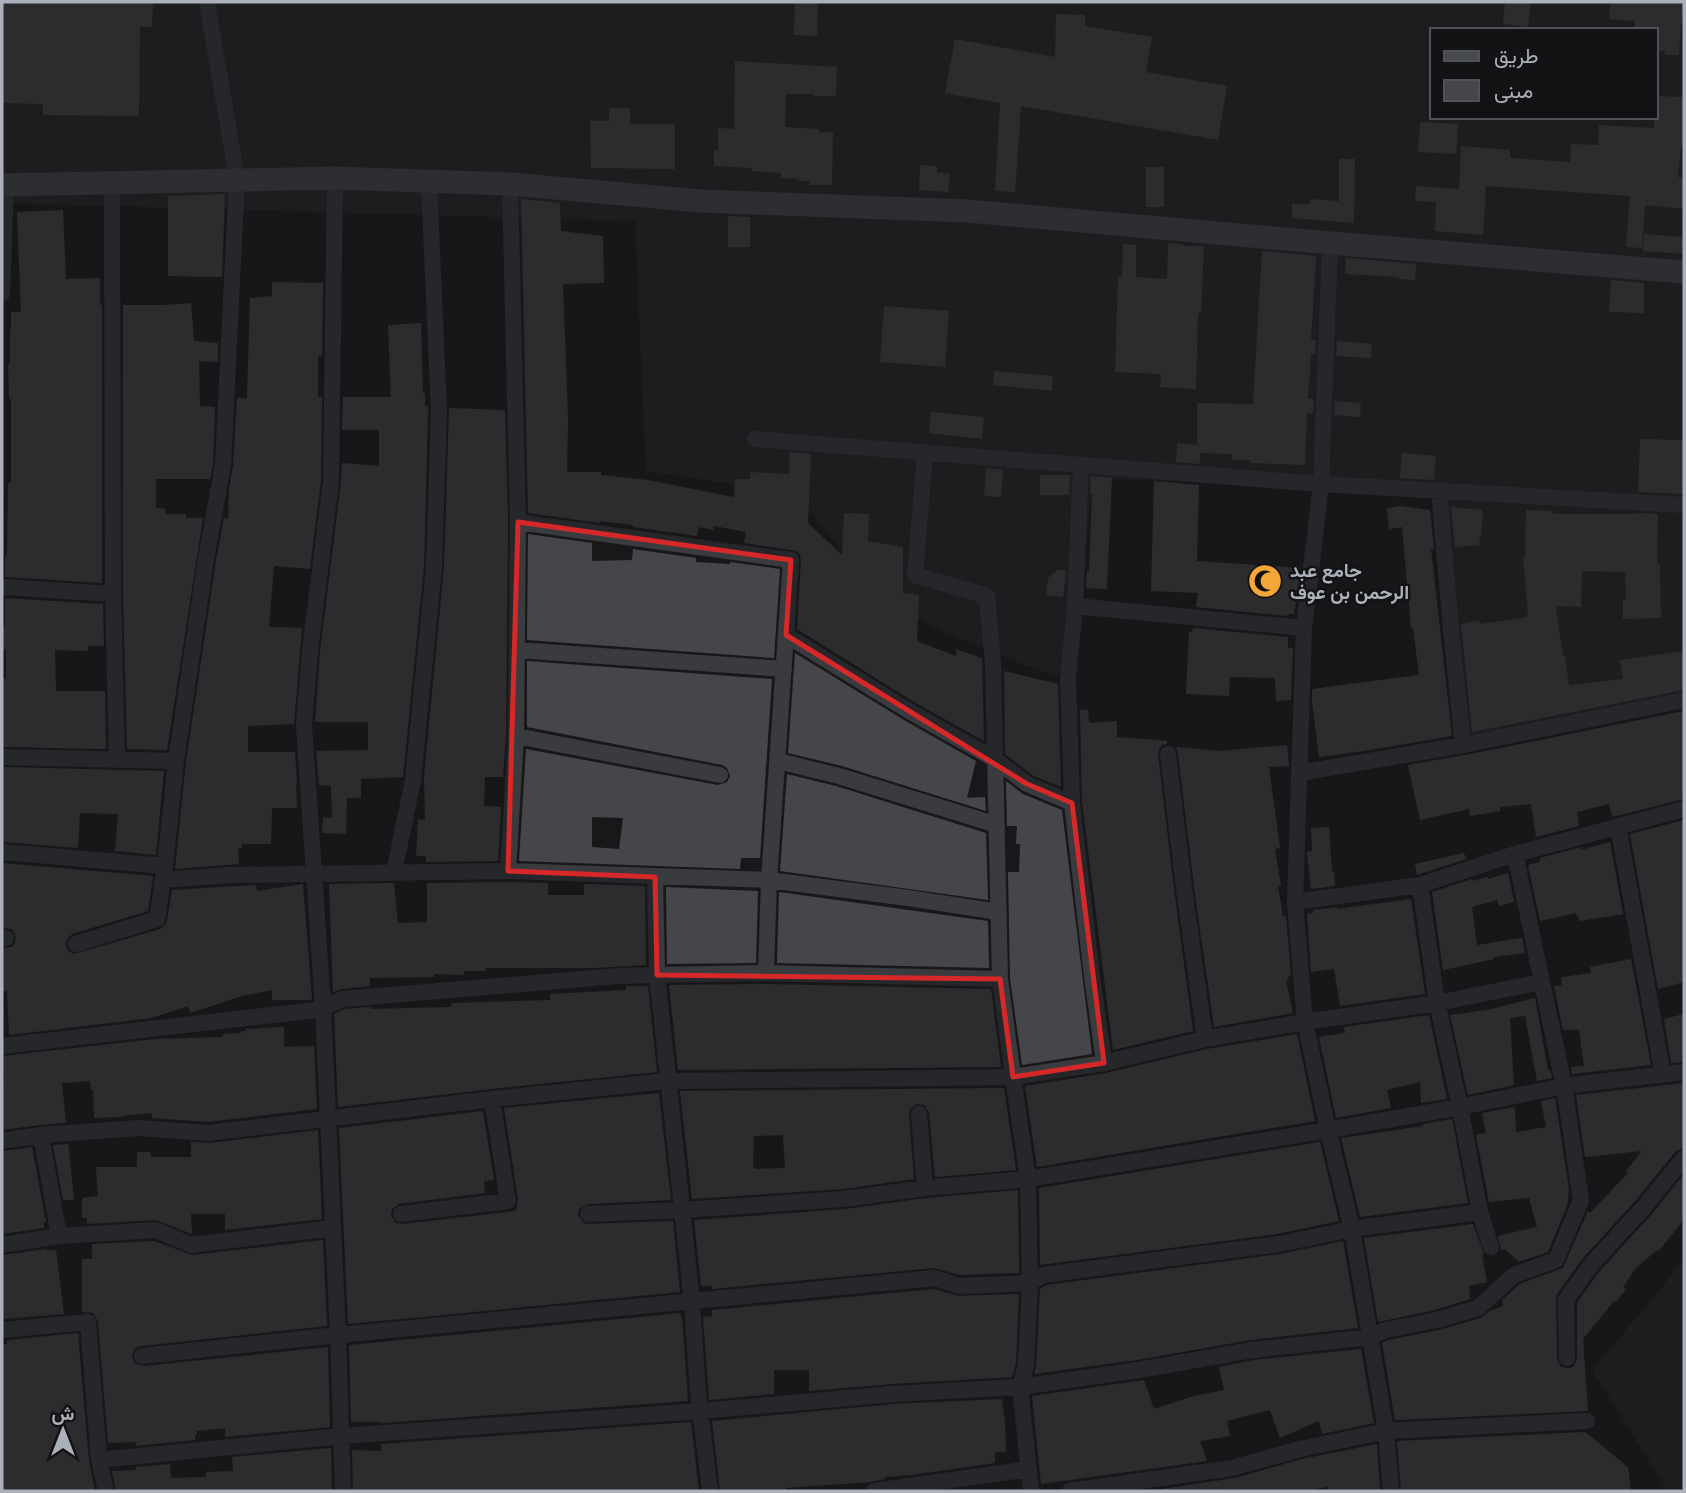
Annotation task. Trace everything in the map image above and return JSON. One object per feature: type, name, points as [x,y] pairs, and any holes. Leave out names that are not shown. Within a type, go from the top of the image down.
[{"type":"street","points":[[76,944],[157,919],[176,761],[223,465],[237,179],[207,2]]},
{"type":"street","points":[[335,178],[331,481],[310,651],[304,725],[323,1007],[343,1491]]},
{"type":"street","points":[[2,294],[4,185],[237,179],[335,178],[510,184],[701,201],[967,211],[1684,272]]},
{"type":"street","points":[[112,182],[113,594],[117,760]]},
{"type":"street","points":[[394,872],[413,780],[434,567],[439,412],[429,182]]},
{"type":"street","points":[[508,871],[516,736],[517,650],[510,184]]},
{"type":"street","points":[[1330,243],[1321,484],[1304,628],[1295,902],[1305,1022],[1352,1229],[1386,1430],[1391,1491]]},
{"type":"street","points":[[755,439],[1321,484],[1684,505]]},
{"type":"street","points":[[925,453],[915,575],[987,596],[993,664],[1000,979],[1028,1179],[1030,1283],[1026,1365],[1020,1387],[1031,1491]]},
{"type":"street","points":[[1081,465],[1075,606],[1068,677],[1072,803],[1104,1063]]},
{"type":"street","points":[[1439,490],[1463,745]]},
{"type":"street","points":[[517,522],[791,560],[769,880],[766,973]]},
{"type":"street","points":[[2,587],[113,594]]},
{"type":"street","points":[[1075,606],[1304,628]]},
{"type":"street","points":[[786,635],[996,760],[1027,784],[1072,803]]},
{"type":"street","points":[[517,650],[784,668]]},
{"type":"street","points":[[1299,773],[1463,745],[1684,700]]},
{"type":"street","points":[[516,736],[720,775]]},
{"type":"street","points":[[1168,754],[1205,1039]]},
{"type":"street","points":[[2,757],[176,761]]},
{"type":"street","points":[[778,761],[839,776],[997,825]]},
{"type":"street","points":[[1295,902],[1420,885],[1515,854],[1684,808]]},
{"type":"street","points":[[1618,826],[1663,1075]]},
{"type":"street","points":[[2,852],[164,873],[229,875],[508,871],[769,880],[999,912]]},
{"type":"street","points":[[99,1460],[342,1436],[701,1411],[893,1394],[1020,1387],[1252,1350],[1371,1337],[1385,1330],[1437,1320],[1478,1308],[1514,1275],[1556,1260],[1581,1200],[1564,1086],[1515,854]]},
{"type":"street","points":[[655,877],[657,975],[710,1491]]},
{"type":"street","points":[[1420,885],[1437,1003],[1480,1212],[1491,1248]]},
{"type":"street","points":[[2,1046],[316,1010],[343,999],[618,976],[766,973],[1000,979]]},
{"type":"street","points":[[2,1141],[41,1135],[138,1128],[208,1133],[668,1081],[1013,1077],[1104,1063],[1205,1039],[1437,1003],[1542,982]]},
{"type":"street","points":[[588,1214],[844,1199],[925,1188],[1028,1179],[1328,1130],[1564,1086],[1684,1072]]},
{"type":"street","points":[[401,1214],[508,1200],[492,1099]]},
{"type":"street","points":[[919,1114],[925,1188]]},
{"type":"street","points":[[41,1135],[59,1236]]},
{"type":"street","points":[[1567,1358],[1566,1300],[1591,1265],[1684,1158]]},
{"type":"street","points":[[142,1356],[935,1278],[959,1286],[1030,1283],[1043,1275],[1279,1244],[1352,1229],[1480,1212]]},
{"type":"street","points":[[2,1245],[59,1236],[156,1230],[191,1245],[333,1228]]},
{"type":"street","points":[[2,1330],[88,1322],[99,1460],[106,1491]]},
{"type":"street","points":[[1070,1491],[1232,1468],[1300,1448],[1386,1430],[1587,1421]]},
{"type":"street","points":[[874,1491],[1029,1469]]},
{"type":"highlighted area","points":[[518,522],[791,560],[786,635],[1027,784],[1072,803],[1104,1063],[1013,1077],[1000,979],[657,975],[655,877],[508,871]]},
{"type":"shaded area","points":[[2,2],[1684,2],[1684,699],[1463,745],[1439,491],[1321,484],[1092,479],[1081,615],[1058,678],[960,639],[897,609],[833,540],[795,493],[646,471],[635,221],[2,203]]},
{"type":"shaded area","points":[[1684,1257],[1684,1491],[1668,1491],[1592,1370],[1660,1290]]},
{"type":"building","points":[[2,2],[153,2],[152,27],[140,27],[139,116],[43,115],[43,104],[2,103]]},
{"type":"building","points":[[795,2],[818,2],[817,36],[794,35]]},
{"type":"building","points":[[1505,2],[1531,2],[1528,27],[1503,24]]},
{"type":"building","points":[[1610,2],[1684,2],[1679,55],[1665,55],[1665,51],[1658,51],[1658,28],[1635,28],[1635,21],[1609,19]]},
{"type":"building","points":[[1056,14],[1085,15],[1085,26],[1152,37],[1146,72],[1227,86],[1218,140],[1021,106],[1015,192],[995,191],[1000,103],[945,93],[955,39],[1055,57]]},
{"type":"building","points":[[735,61],[837,67],[836,96],[786,94],[785,127],[833,132],[832,185],[810,185],[810,181],[781,178],[781,173],[752,171],[752,168],[714,166],[714,150],[718,150],[718,128],[734,129]]},
{"type":"building","points":[[1658,96],[1684,97],[1684,146],[1681,146],[1678,177],[1684,178],[1684,209],[1645,205],[1642,248],[1626,247],[1630,196],[1486,186],[1483,235],[1435,231],[1436,202],[1415,201],[1416,186],[1459,189],[1461,146],[1510,150],[1510,158],[1570,162],[1571,144],[1598,145],[1599,125],[1654,128],[1654,119],[1658,119]]},
{"type":"building","points":[[609,108],[630,108],[630,124],[675,124],[675,169],[591,168],[590,121],[609,121]]},
{"type":"building","points":[[1420,122],[1458,124],[1456,154],[1418,152]]},
{"type":"building","points":[[1339,159],[1355,159],[1354,223],[1292,218],[1292,204],[1310,204],[1310,199],[1339,201]]},
{"type":"building","points":[[920,165],[937,166],[937,172],[950,174],[948,192],[919,190]]},
{"type":"building","points":[[1146,167],[1164,167],[1164,207],[1146,207]]},
{"type":"building","points":[[225,194],[222,277],[168,276],[168,196]]},
{"type":"building","points":[[521,199],[560,203],[561,231],[603,236],[604,283],[563,284],[568,419],[567,472],[601,472],[601,475],[647,480],[734,497],[735,479],[750,479],[750,472],[789,474],[790,452],[811,454],[808,523],[842,555],[844,513],[869,514],[868,541],[903,547],[903,593],[919,595],[917,641],[956,656],[956,649],[982,658],[984,741],[914,702],[797,629],[801,561],[797,551],[744,543],[746,532],[714,526],[713,530],[699,527],[697,536],[633,525],[528,513]]},
{"type":"building","points":[[63,210],[66,279],[100,278],[102,583],[5,577],[8,483],[11,483],[11,399],[8,364],[11,312],[21,312],[17,212]]},
{"type":"building","points":[[728,216],[750,217],[750,247],[728,247]]},
{"type":"building","points":[[1644,234],[1684,237],[1684,254],[1643,251]]},
{"type":"building","points":[[1168,243],[1204,246],[1201,313],[1198,313],[1196,389],[1160,387],[1161,374],[1115,372],[1118,277],[1122,277],[1123,244],[1136,245],[1136,277],[1167,279]]},
{"type":"building","points":[[1262,251],[1316,256],[1311,340],[1316,340],[1315,354],[1311,354],[1308,399],[1314,399],[1313,413],[1307,413],[1305,465],[1250,463],[1250,460],[1232,460],[1232,454],[1200,453],[1200,464],[1176,462],[1177,443],[1197,445],[1197,403],[1253,404]]},
{"type":"building","points":[[1346,258],[1416,264],[1415,280],[1345,274]]},
{"type":"building","points":[[1611,280],[1644,283],[1644,313],[1609,312]]},
{"type":"building","points":[[272,282],[323,283],[322,356],[318,356],[318,397],[322,397],[321,480],[310,569],[274,566],[269,627],[302,628],[294,724],[248,726],[248,752],[295,752],[297,808],[272,808],[271,844],[242,844],[242,848],[238,848],[239,864],[175,869],[186,762],[216,561],[224,518],[228,519],[237,398],[247,398],[250,298],[272,296]]},
{"type":"building","points":[[191,303],[194,341],[218,343],[218,362],[199,361],[200,406],[215,407],[213,464],[210,479],[156,479],[156,508],[165,509],[165,514],[186,514],[186,518],[203,518],[167,750],[127,749],[123,594],[123,305]]},
{"type":"building","points":[[884,306],[949,311],[945,367],[880,362]]},
{"type":"building","points":[[421,323],[423,393],[425,406],[428,406],[424,566],[403,777],[361,779],[361,798],[347,798],[346,834],[322,833],[323,817],[332,818],[331,786],[319,785],[316,751],[368,750],[368,722],[315,722],[320,652],[342,463],[379,466],[379,430],[342,430],[343,397],[391,397],[388,325]]},
{"type":"building","points":[[1337,341],[1372,344],[1371,358],[1336,356]]},
{"type":"building","points":[[994,371],[1053,376],[1052,391],[993,385]]},
{"type":"building","points":[[1335,401],[1361,403],[1360,417],[1334,415]]},
{"type":"building","points":[[449,408],[505,410],[508,522],[506,736],[503,777],[485,777],[484,806],[501,807],[498,861],[426,862],[426,856],[416,856],[418,819],[425,820],[424,777],[444,568]]},
{"type":"building","points":[[931,412],[984,417],[982,439],[929,433]]},
{"type":"building","points":[[1640,439],[1684,440],[1684,494],[1638,492]]},
{"type":"building","points":[[1402,453],[1436,456],[1434,480],[1400,478]]},
{"type":"building","points":[[986,468],[1003,470],[1001,497],[984,496]]},
{"type":"building","points":[[1040,475],[1070,475],[1069,495],[1040,495]]},
{"type":"building","points":[[1091,476],[1112,478],[1107,589],[1086,588],[1089,571]]},
{"type":"building","points":[[1154,481],[1199,485],[1197,561],[1301,568],[1294,614],[1288,616],[1196,607],[1198,593],[1151,591]]},
{"type":"building","points":[[1400,506],[1430,510],[1434,549],[1431,549],[1452,736],[1319,757],[1312,689],[1419,675],[1411,628],[1402,527],[1389,529],[1387,508]]},
{"type":"building","points":[[1451,507],[1482,510],[1479,545],[1455,547]]},
{"type":"building","points":[[1526,510],[1553,511],[1553,514],[1658,514],[1657,564],[1660,564],[1661,618],[1623,619],[1623,600],[1626,599],[1625,572],[1582,571],[1581,607],[1556,606],[1561,644],[1569,685],[1623,679],[1620,660],[1684,651],[1684,690],[1472,732],[1461,624],[1527,617],[1523,558]]},
{"type":"building","points":[[528,534],[592,543],[592,561],[632,560],[633,549],[696,558],[696,562],[730,562],[780,569],[774,658],[527,640]]},
{"type":"building","points":[[1058,570],[1066,570],[1063,597],[1046,595],[1048,578]]},
{"type":"building","points":[[5,598],[103,604],[104,646],[88,646],[88,651],[55,650],[56,691],[105,691],[106,749],[2,747],[2,678],[6,679],[6,649],[2,649]]},
{"type":"building","points":[[1193,628],[1288,637],[1288,648],[1293,648],[1291,700],[1276,701],[1275,678],[1230,677],[1229,696],[1186,694],[1189,632],[1192,632]]},
{"type":"building","points":[[795,653],[976,761],[967,798],[985,797],[986,811],[842,766],[788,753]]},
{"type":"building","points":[[527,661],[772,679],[760,858],[741,858],[740,869],[519,861],[526,749],[718,785],[727,782],[730,776],[727,768],[722,765],[527,727]],"holes":[[[592,817],[623,818],[619,849],[592,847]]]},
{"type":"building","points":[[1004,671],[1058,684],[1061,787],[1032,775],[1005,754]]},
{"type":"building","points":[[1080,710],[1088,710],[1089,723],[1117,721],[1117,737],[1167,741],[1167,744],[1159,749],[1158,755],[1193,1031],[1113,1050],[1082,802]]},
{"type":"building","points":[[1684,711],[1684,799],[1612,817],[1609,804],[1577,812],[1579,826],[1536,837],[1531,804],[1500,807],[1500,811],[1470,816],[1469,809],[1420,820],[1408,765]]},
{"type":"building","points":[[1287,745],[1289,766],[1269,767],[1280,848],[1275,849],[1281,886],[1278,887],[1283,916],[1286,916],[1291,975],[1286,981],[1293,1013],[1214,1027],[1176,747],[1219,751]]},
{"type":"building","points":[[2,767],[164,771],[156,855],[115,851],[118,814],[80,813],[78,848],[2,842]]},
{"type":"building","points":[[787,774],[836,786],[986,833],[988,900],[780,871]]},
{"type":"building","points":[[1006,781],[1023,794],[1062,810],[1092,1054],[1022,1065],[1010,978],[1008,872],[1019,872],[1020,844],[1016,844],[1017,826],[1007,826]]},
{"type":"building","points":[[1684,820],[1684,982],[1658,989],[1630,834]]},
{"type":"building","points":[[1329,827],[1335,886],[1311,889],[1307,852],[1312,851],[1311,828]]},
{"type":"building","points":[[1610,842],[1623,914],[1580,921],[1576,913],[1540,921],[1528,865],[1540,862],[1540,858]]},
{"type":"building","points":[[1464,853],[1466,859],[1417,875],[1415,864]]},
{"type":"building","points":[[2,863],[153,876],[148,911],[72,934],[66,941],[66,946],[68,951],[74,954],[160,929],[167,921],[172,890],[256,885],[257,891],[303,884],[312,1000],[272,1000],[272,990],[242,996],[190,1013],[188,1006],[152,1018],[9,1035],[7,991],[2,991],[2,948],[12,947],[16,937],[12,929],[2,928]]},
{"type":"building","points":[[1508,873],[1514,902],[1499,906],[1497,900],[1472,907],[1477,945],[1522,938],[1525,953],[1494,957],[1443,970],[1432,892],[1472,879],[1488,879]]},
{"type":"building","points":[[394,883],[398,923],[427,922],[427,883],[548,883],[548,895],[584,895],[584,884],[645,886],[646,965],[486,968],[486,971],[464,971],[464,975],[370,978],[370,986],[333,992],[329,884]]},
{"type":"building","points":[[666,887],[758,891],[756,963],[667,964]]},
{"type":"building","points":[[779,892],[988,921],[989,968],[777,963]]},
{"type":"building","points":[[1411,899],[1425,994],[1340,1006],[1334,969],[1311,972],[1307,914],[1313,913],[1313,910]]},
{"type":"building","points":[[1631,959],[1651,1065],[1572,1074],[1571,1067],[1584,1066],[1579,1030],[1563,1030],[1554,986],[1562,985],[1561,977],[1591,973],[1590,967]]},
{"type":"building","points":[[766,984],[991,989],[1001,1067],[678,1070],[669,985]]},
{"type":"building","points":[[626,986],[648,986],[657,1072],[338,1107],[334,1014],[345,1009],[451,1007],[451,1003],[550,1000],[550,994],[626,990]]},
{"type":"building","points":[[1535,998],[1548,1070],[1552,1078],[1537,1081],[1525,1016],[1510,1018],[1514,1085],[1468,1095],[1450,1015],[1487,1010]]},
{"type":"building","points":[[1684,1014],[1684,1062],[1671,1063],[1664,1019]]},
{"type":"building","points":[[1429,1015],[1447,1099],[1421,1103],[1420,1082],[1387,1090],[1391,1108],[1336,1118],[1319,1037],[1345,1033],[1344,1027]]},
{"type":"building","points":[[284,1027],[284,1047],[314,1046],[317,1109],[208,1122],[152,1118],[152,1113],[94,1118],[90,1081],[62,1083],[66,1123],[2,1130],[3,1056],[155,1039],[223,1037],[222,1034],[241,1033],[246,1029]]},
{"type":"building","points":[[1297,1034],[1315,1121],[1037,1167],[1025,1086],[1106,1073],[1207,1049]]},
{"type":"building","points":[[1684,1083],[1684,1148],[1676,1151],[1583,1258],[1557,1294],[1557,1359],[1561,1367],[1568,1368],[1573,1367],[1577,1359],[1577,1303],[1599,1272],[1684,1174],[1684,1219],[1659,1251],[1636,1268],[1623,1287],[1626,1289],[1583,1339],[1588,1411],[1395,1420],[1382,1343],[1481,1318],[1503,1306],[1502,1300],[1520,1284],[1563,1268],[1588,1211],[1590,1213],[1628,1173],[1626,1171],[1642,1151],[1585,1157],[1576,1095]]},
{"type":"building","points":[[1004,1088],[1016,1170],[935,1177],[929,1112],[924,1105],[917,1104],[910,1109],[909,1115],[914,1179],[843,1189],[692,1199],[680,1091]],"holes":[[[783,1135],[785,1168],[753,1167],[754,1136]]]},
{"type":"building","points":[[659,1093],[671,1200],[588,1204],[579,1209],[578,1215],[583,1223],[588,1224],[673,1221],[680,1292],[348,1324],[339,1128],[483,1111],[494,1180],[484,1181],[485,1193],[399,1204],[392,1209],[391,1216],[396,1223],[402,1224],[516,1211],[518,1199],[504,1108]]},
{"type":"building","points":[[1555,1098],[1569,1189],[1567,1206],[1548,1252],[1519,1262],[1505,1249],[1501,1250],[1498,1236],[1537,1227],[1529,1198],[1489,1202],[1476,1135],[1486,1133],[1482,1113],[1515,1107],[1516,1132],[1546,1127],[1541,1101]]},
{"type":"building","points":[[1452,1119],[1468,1203],[1360,1217],[1341,1138]]},
{"type":"building","points":[[318,1130],[322,1219],[225,1230],[225,1214],[191,1214],[192,1234],[156,1220],[87,1224],[87,1218],[82,1218],[82,1198],[98,1196],[96,1167],[137,1167],[137,1152],[151,1152],[151,1157],[191,1157],[191,1142],[209,1143]]},
{"type":"building","points":[[1320,1142],[1339,1221],[1277,1234],[1040,1265],[1039,1188]]},
{"type":"building","points":[[68,1144],[74,1200],[63,1200],[53,1145]]},
{"type":"building","points":[[32,1147],[46,1222],[44,1228],[2,1234],[2,1151]]},
{"type":"building","points":[[1018,1190],[1019,1273],[960,1275],[934,1268],[712,1289],[712,1286],[701,1286],[694,1220],[845,1209]]},
{"type":"building","points":[[1473,1224],[1484,1254],[1487,1282],[1469,1286],[1470,1299],[1435,1310],[1378,1322],[1364,1238]]},
{"type":"building","points":[[323,1240],[327,1326],[141,1346],[135,1348],[132,1356],[134,1363],[143,1366],[328,1347],[330,1427],[225,1437],[225,1428],[197,1431],[195,1440],[136,1446],[136,1442],[108,1443],[98,1321],[93,1313],[82,1312],[82,1259],[92,1259],[92,1244],[154,1241],[192,1255]]},
{"type":"building","points":[[1343,1241],[1358,1328],[1250,1340],[1137,1360],[1034,1374],[1040,1289],[1047,1285],[1280,1254]]},
{"type":"building","points":[[56,1250],[64,1314],[2,1319],[2,1255]]},
{"type":"building","points":[[934,1289],[959,1296],[1019,1294],[1016,1363],[1012,1377],[809,1391],[809,1370],[774,1370],[774,1394],[709,1400],[703,1317],[712,1316],[712,1310]]},
{"type":"building","points":[[681,1313],[688,1401],[381,1423],[351,1422],[349,1345]]},
{"type":"building","points":[[78,1333],[89,1461],[95,1491],[2,1491],[2,1344],[7,1344],[7,1340]]},
{"type":"building","points":[[1361,1349],[1374,1423],[1322,1434],[1319,1421],[1280,1438],[1270,1410],[1227,1421],[1230,1436],[1200,1441],[1207,1461],[1041,1484],[1032,1396],[1144,1380],[1154,1409],[1224,1390],[1219,1367],[1253,1360]]},
{"type":"building","points":[[1002,1399],[1006,1452],[995,1452],[995,1463],[885,1477],[870,1482],[786,1488],[786,1491],[720,1491],[712,1421],[894,1404]]},
{"type":"building","points":[[691,1422],[699,1491],[353,1491],[352,1450],[381,1451],[381,1444]]},
{"type":"building","points":[[1585,1432],[1628,1467],[1631,1491],[1401,1491],[1397,1441]]},
{"type":"building","points":[[1377,1444],[1380,1491],[1329,1491],[1328,1487],[1305,1491],[1155,1491],[1235,1478],[1302,1459]]},
{"type":"building","points":[[331,1448],[332,1491],[116,1491],[112,1471],[170,1464],[171,1478],[206,1477],[206,1472],[233,1471],[232,1457]]},
{"type":"place","name":"جامع عبد الرحمن بن عوف","points":[[1265,581]]}]
